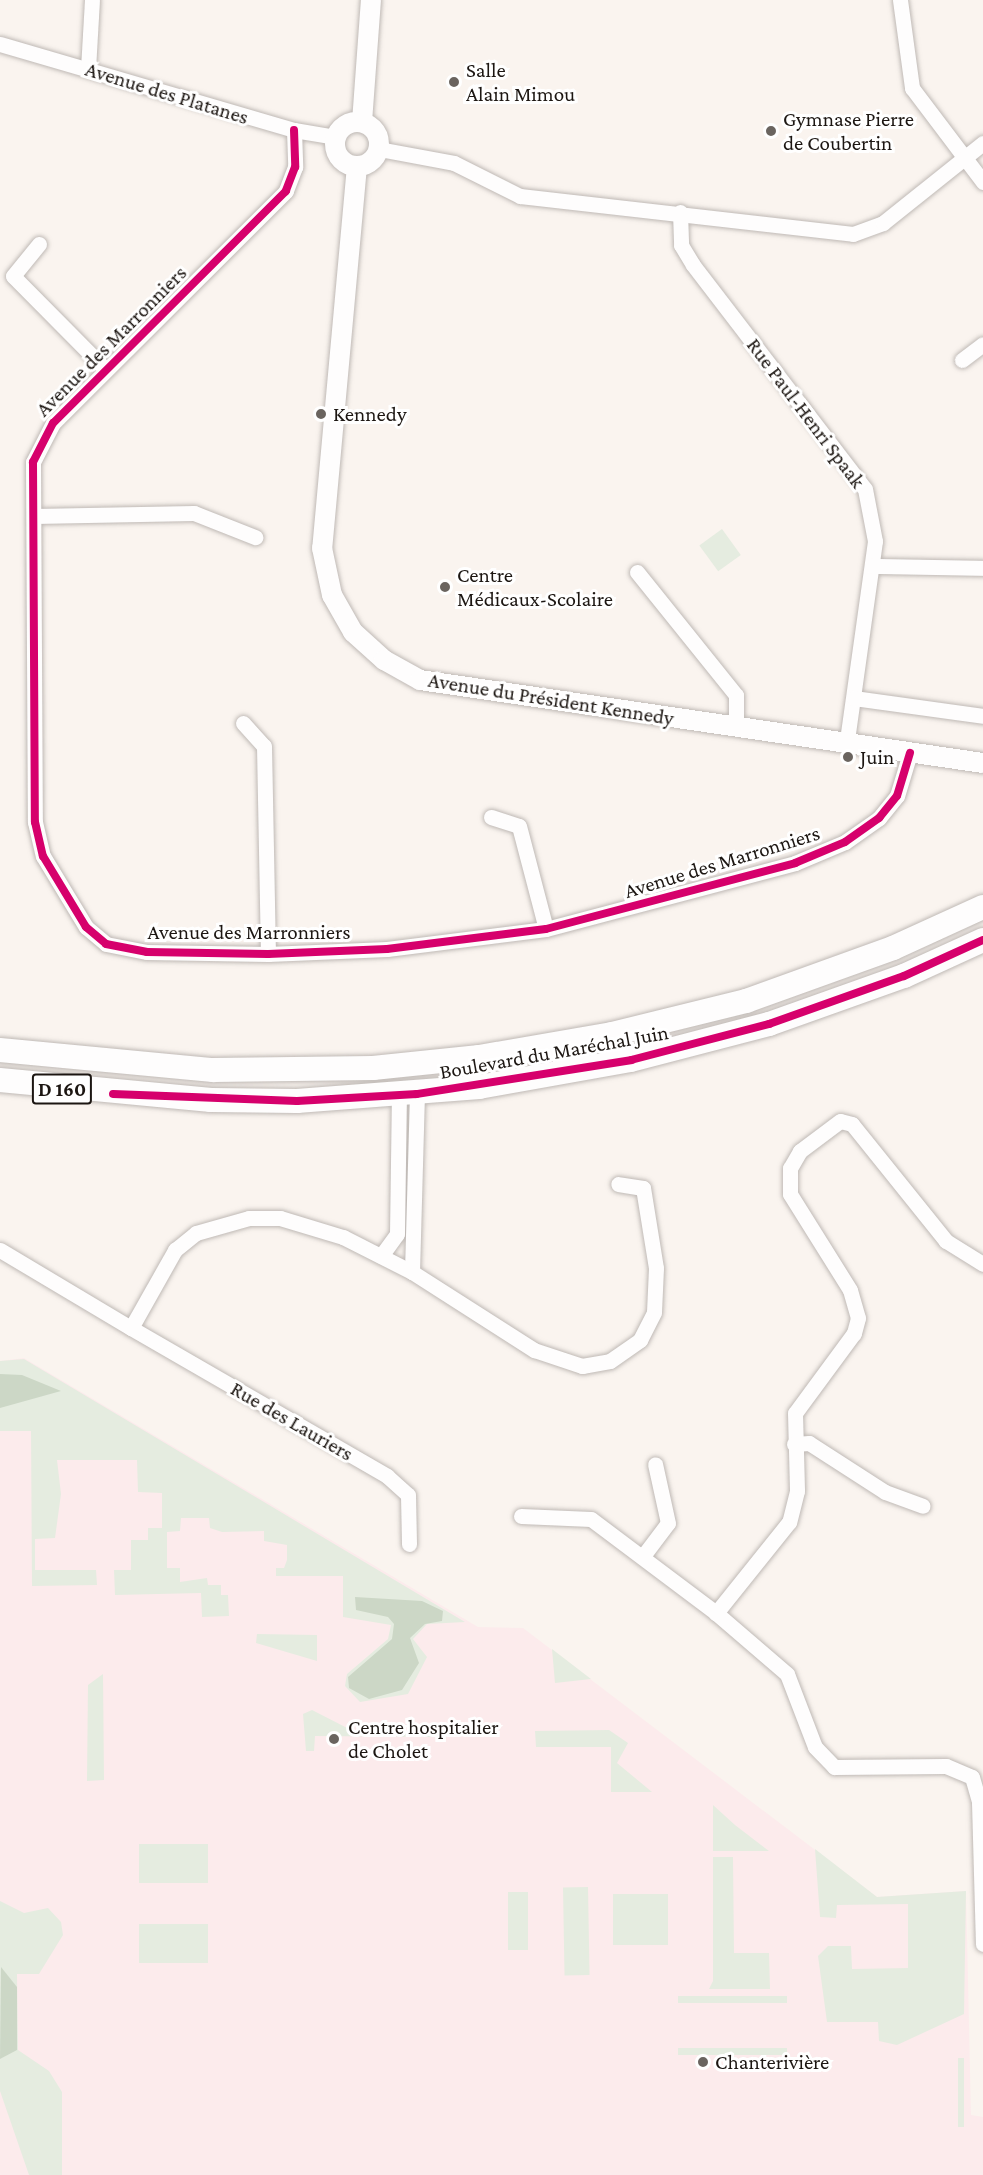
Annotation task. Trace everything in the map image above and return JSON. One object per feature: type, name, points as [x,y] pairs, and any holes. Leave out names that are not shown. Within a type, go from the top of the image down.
[{"type":"main road","name":"Boulevard du Maréchal Juin","points":[[0,1050],[213,1071],[373,1068],[479,1057],[612,1034],[746,1001],[893,948],[983,908]]},
{"type":"main road","name":"Boulevard du Maréchal Juin","points":[[4,1082],[211,1100],[408,1095],[632,1060],[769,1024],[904,976],[983,940]]},
{"type":"street","points":[[88,69],[92,0]]},
{"type":"street","points":[[362,122],[371,0]]},
{"type":"street","points":[[900,0],[912,88],[983,182]]},
{"type":"street","name":"Avenue des Platanes","points":[[0,44],[294,130],[336,137]]},
{"type":"street","points":[[362,122],[374,130],[379,149],[371,161],[357,166],[340,158],[336,137],[348,124],[362,122]]},
{"type":"street","name":"Avenue des Marronniers","points":[[294,130],[295,167],[286,191],[40,439],[33,462],[35,822],[43,856],[86,927],[106,944],[147,952],[267,954],[387,949],[546,929],[784,866],[845,842],[879,818],[897,796],[910,753]]},
{"type":"street","points":[[379,149],[454,163],[520,196],[680,212],[853,234],[883,223],[983,143]]},
{"type":"street","name":"Avenue du Président Kennedy","points":[[357,166],[322,548],[333,595],[353,632],[384,660],[420,680],[847,741],[983,764]]},
{"type":"street","name":"Rue Paul-Henri Spaak","points":[[680,212],[681,245],[693,265],[865,489],[875,541],[847,741]]},
{"type":"street","points":[[39,244],[13,276],[106,370]]},
{"type":"street","points":[[962,360],[983,344]]},
{"type":"street","points":[[34,516],[194,513],[255,537]]},
{"type":"street","points":[[872,566],[983,568]]},
{"type":"street","points":[[637,572],[736,695],[736,726]]},
{"type":"street","points":[[854,698],[983,716]]},
{"type":"street","points":[[243,723],[264,746],[267,954]]},
{"type":"street","points":[[491,817],[519,826],[546,929]]},
{"type":"street","points":[[381,1256],[397,1234],[408,1095]]},
{"type":"street","points":[[408,1095],[412,1272]]},
{"type":"street","points":[[716,1613],[789,1522],[797,1491],[795,1413],[848,1343],[858,1318],[850,1290],[797,1209],[788,1183],[800,1151],[840,1120],[852,1124],[946,1242],[983,1264]]},
{"type":"street","points":[[131,1328],[175,1250],[217,1224],[280,1218],[313,1225],[381,1256],[412,1272],[558,1361],[582,1366],[610,1361],[640,1340],[654,1312],[656,1290],[643,1188],[618,1184]]},
{"type":"street","name":"Rue des Lauriers","points":[[0,1250],[387,1476],[408,1496],[410,1544]]},
{"type":"street","points":[[794,1444],[809,1443],[885,1492],[923,1506]]},
{"type":"street","points":[[643,1556],[668,1523],[655,1464]]},
{"type":"street","points":[[521,1516],[591,1519],[716,1613],[787,1674],[814,1746],[834,1767],[946,1766],[972,1777],[979,1802],[983,1944]]},
{"type":"shaded area","points":[[722,529],[741,555],[718,571],[699,545]]},
{"type":"shaded area","name":"Centre hospitalier de Cholet","points":[[24,1358],[478,1627],[523,1628],[877,1897],[966,1891],[971,2115],[983,2117],[983,2175],[0,2175],[0,1361]]},
{"type":"shaded area","points":[[24,1359],[465,1622],[427,1624],[413,1639],[427,1657],[408,1694],[360,1702],[345,1686],[347,1674],[388,1639],[391,1625],[343,1617],[343,1576],[276,1576],[276,1568],[284,1568],[287,1560],[287,1545],[264,1541],[264,1531],[222,1532],[210,1528],[209,1518],[181,1518],[180,1531],[167,1532],[167,1568],[180,1568],[180,1582],[207,1578],[208,1585],[221,1585],[221,1595],[228,1595],[229,1616],[202,1617],[201,1593],[115,1595],[114,1570],[131,1570],[131,1540],[148,1540],[148,1528],[162,1528],[162,1493],[138,1492],[137,1460],[57,1460],[61,1494],[55,1538],[35,1539],[35,1570],[96,1570],[97,1585],[32,1586],[31,1431],[0,1431],[0,1361]]},
{"type":"shaded area","points":[[257,1634],[317,1635],[317,1661],[256,1643]]},
{"type":"shaded area","points":[[552,1649],[591,1679],[555,1683]]},
{"type":"shaded area","points":[[103,1674],[104,1780],[87,1781],[88,1685]]},
{"type":"shaded area","points":[[312,1710],[353,1731],[432,1731],[432,1737],[315,1736],[314,1751],[306,1751],[303,1714]]},
{"type":"shaded area","points":[[609,1730],[628,1743],[617,1763],[652,1792],[611,1792],[611,1747],[536,1747],[535,1731]]},
{"type":"shaded area","points":[[713,1805],[735,1825],[769,1851],[713,1851]]},
{"type":"shaded area","points":[[139,1844],[208,1844],[208,1883],[139,1883]]},
{"type":"shaded area","points":[[815,1849],[877,1897],[966,1891],[964,2014],[897,2045],[879,2041],[878,2022],[827,2022],[818,1956],[828,1946],[851,1946],[852,1969],[908,1968],[908,1904],[837,1905],[836,1918],[820,1917]]},
{"type":"shaded area","points":[[713,1857],[733,1857],[734,1953],[769,1953],[770,1989],[709,1989],[713,1981]]},
{"type":"shaded area","points":[[563,1887],[588,1887],[590,1975],[565,1975]]},
{"type":"shaded area","points":[[508,1892],[528,1892],[528,1950],[508,1950]]},
{"type":"shaded area","points":[[613,1894],[668,1894],[668,1945],[613,1945]]},
{"type":"shaded area","points":[[0,1901],[24,1913],[48,1908],[61,1922],[63,1935],[39,1974],[17,1974],[18,2050],[49,2071],[62,2092],[62,2175],[29,2175],[0,2091]]},
{"type":"shaded area","points":[[139,1924],[208,1924],[208,1963],[139,1963]]},
{"type":"shaded area","points":[[678,1996],[787,1996],[787,2003],[678,2003]]},
{"type":"shaded area","points":[[678,2048],[787,2048],[787,2055],[678,2055]]},
{"type":"shaded area","points":[[958,2058],[964,2058],[964,2127],[958,2127]]},
{"type":"green space","points":[[0,1374],[22,1375],[61,1391],[0,1408]]},
{"type":"green space","points":[[355,1597],[422,1601],[443,1611],[442,1621],[425,1624],[410,1638],[419,1663],[402,1690],[369,1699],[349,1688],[348,1677],[392,1639],[394,1624],[388,1617],[356,1610]]},
{"type":"green space","points":[[1,1967],[17,1987],[17,2050],[0,2059]]},
{"type":"cycle path","points":[[294,130],[295,167],[286,191],[53,423],[33,462],[35,822],[43,856],[86,927],[106,944],[147,952],[268,954],[387,949],[546,929],[795,863],[845,842],[879,818],[897,796],[910,753]]},
{"type":"cycle path","points":[[113,1094],[297,1101],[417,1094],[631,1060],[769,1024],[904,976],[983,940]]},
{"type":"place","name":"Salle Alain Mimou","points":[[454,82]]},
{"type":"place","name":"Gymnase Pierre de Coubertin","points":[[771,131]]},
{"type":"place","name":"Kennedy","points":[[321,414]]},
{"type":"place","name":"Centre Médicaux-Scolaire","points":[[445,587]]},
{"type":"place","name":"Juin","points":[[848,757]]},
{"type":"place","name":"Centre hospitalier de Cholet","points":[[334,1739]]},
{"type":"place","name":"Chanterivière","points":[[703,2062]]}]
